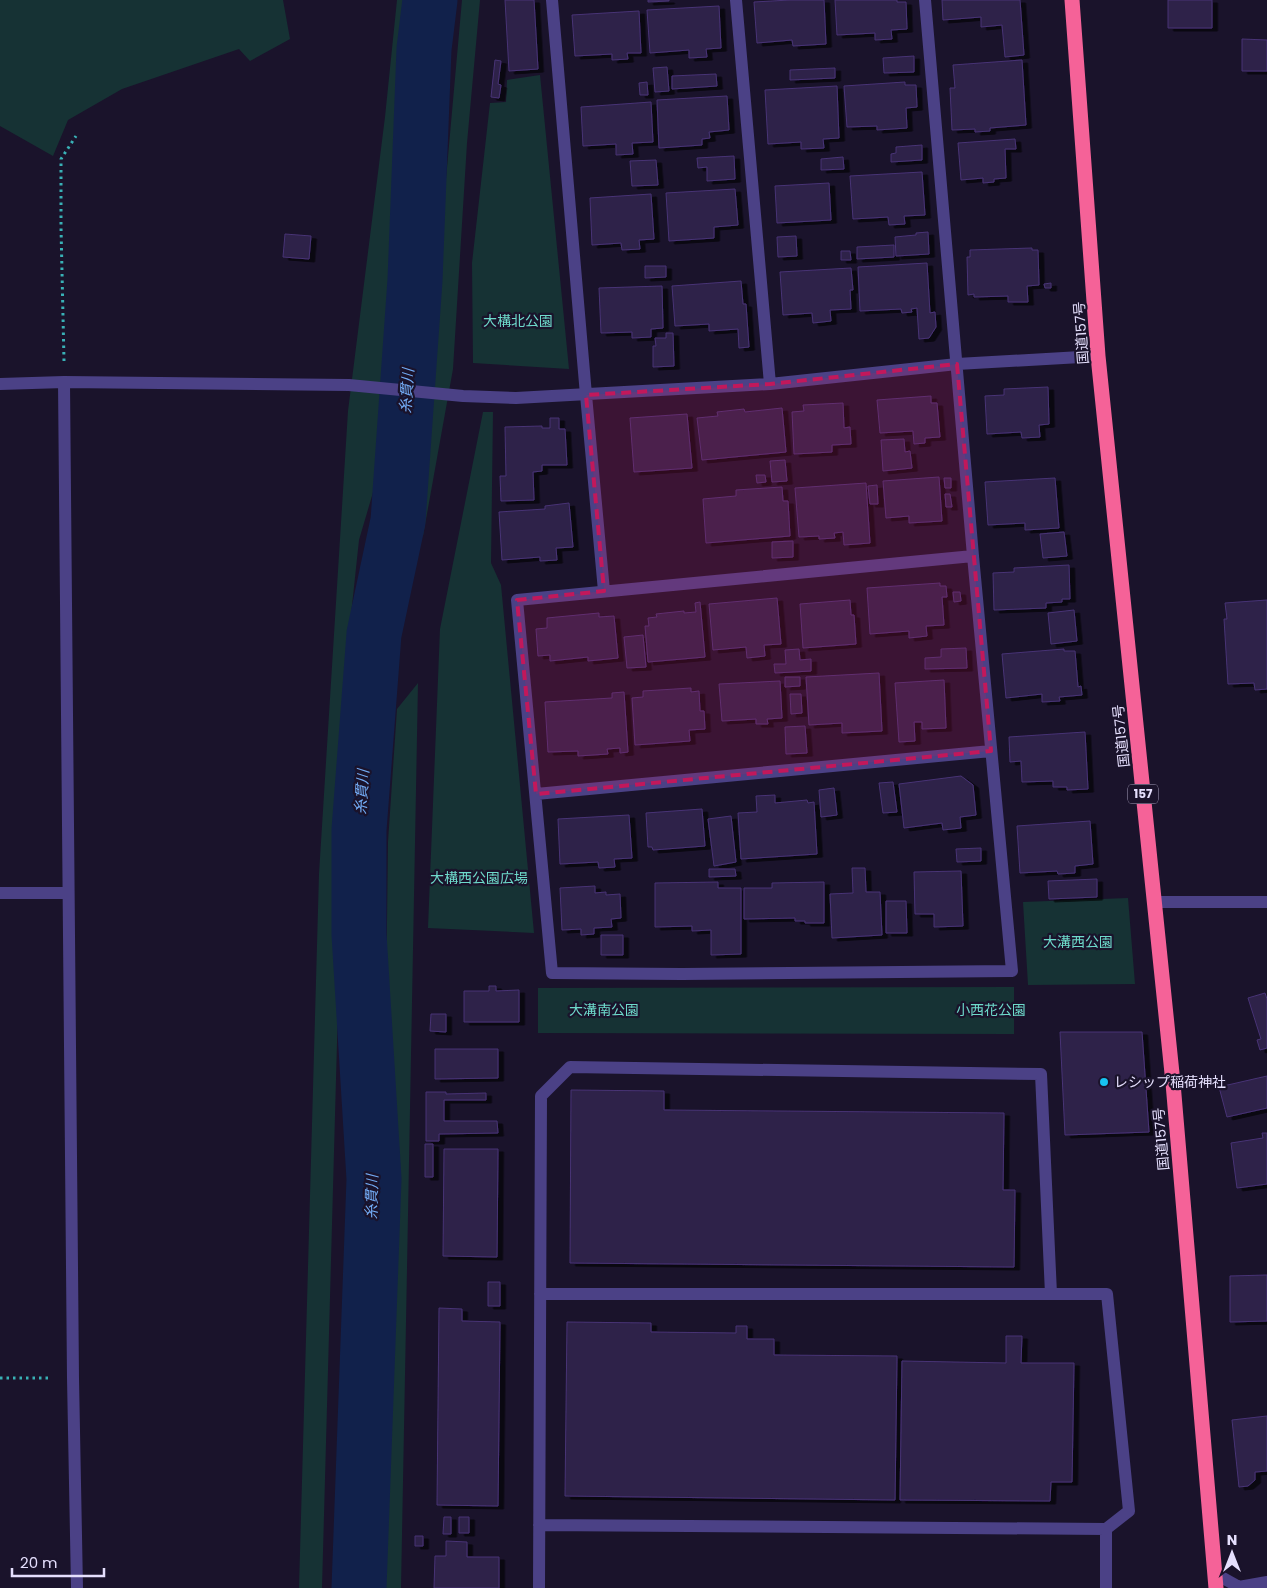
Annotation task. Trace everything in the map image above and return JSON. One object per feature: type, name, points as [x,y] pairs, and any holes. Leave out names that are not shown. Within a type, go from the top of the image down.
[{"type":"highway","name":"国道157号","points":[[1072,0],[1098,356],[1173,1083],[1215,1581]]},
{"type":"street","points":[[552,0],[604,590]]},
{"type":"street","points":[[736,0],[770,384]]},
{"type":"street","points":[[925,0],[973,556],[1012,970],[682,974],[552,973],[517,600],[604,590],[973,556]]},
{"type":"street","points":[[0,384],[64,382],[349,385],[463,396],[516,398],[770,384],[957,364],[1098,356]]},
{"type":"street","points":[[64,382],[73,1378],[77,1588]]},
{"type":"street","points":[[536,794],[991,751]]},
{"type":"street","points":[[0,894],[68,893]]},
{"type":"street","points":[[1154,902],[1267,902]]},
{"type":"street","points":[[539,1588],[541,1096],[570,1067],[1040,1074],[1051,1294]]},
{"type":"street","points":[[540,1294],[1107,1294],[1128,1511],[1106,1529],[540,1525]]},
{"type":"street","points":[[1106,1529],[1106,1588]]},
{"type":"street","points":[[1215,1581],[1239,1587],[1267,1582]]},
{"type":"path","points":[[64,382],[61,227],[62,159],[76,136]]},
{"type":"path","points":[[0,1378],[73,1378]]},
{"type":"highlighted area","points":[[957,364],[991,751],[536,794],[517,600],[604,591],[586,395],[770,384]]},
{"type":"green space","points":[[0,0],[283,0],[290,39],[250,61],[239,49],[122,89],[68,120],[53,156],[0,126]]},
{"type":"green space","points":[[397,0],[411,0],[400,224],[374,489],[359,540],[348,643],[322,1588],[299,1588],[319,874],[348,411],[385,117]]},
{"type":"green space","points":[[462,0],[480,0],[467,143],[453,369],[423,536],[402,545],[423,436]]},
{"type":"green space","name":"大構北公園","points":[[540,75],[569,369],[473,363],[472,263],[490,103],[506,102],[507,80]]},
{"type":"green space","name":"大構西公園広場","points":[[483,412],[493,412],[491,563],[501,585],[534,933],[428,928],[440,629]]},
{"type":"green space","points":[[418,683],[401,1588],[368,1588],[376,1219],[385,1080],[388,842],[397,709]]},
{"type":"green space","name":"大溝西公園","points":[[1128,898],[1135,984],[1028,985],[1023,902]]},
{"type":"green space","name":"小西花公園","points":[[1014,987],[1014,1034],[538,1033],[538,988]]},
{"type":"building","points":[[505,0],[534,0],[538,69],[509,71]]},
{"type":"building","points":[[648,0],[669,0],[669,1],[648,2]]},
{"type":"building","points":[[824,0],[826,44],[793,46],[792,40],[757,43],[754,2]]},
{"type":"building","points":[[835,0],[897,0],[897,2],[906,2],[907,29],[891,30],[892,39],[875,40],[875,33],[837,35]]},
{"type":"building","points":[[942,0],[1020,0],[1024,55],[1005,57],[1002,25],[981,27],[981,17],[943,20]]},
{"type":"building","points":[[1168,0],[1212,0],[1212,28],[1168,28]]},
{"type":"building","points":[[719,6],[721,48],[706,49],[707,57],[689,58],[689,50],[650,53],[647,10]]},
{"type":"building","points":[[639,11],[641,53],[627,53],[628,59],[612,60],[612,54],[575,56],[572,15]]},
{"type":"building","points":[[1242,39],[1267,40],[1267,71],[1242,71]]},
{"type":"building","points":[[914,56],[914,72],[884,73],[883,58]]},
{"type":"building","points":[[495,60],[501,61],[498,84],[501,85],[499,98],[491,97]]},
{"type":"building","points":[[1022,60],[1026,125],[990,128],[990,131],[975,132],[975,129],[952,130],[950,88],[955,88],[953,65]]},
{"type":"building","points":[[667,67],[669,91],[655,92],[653,68]]},
{"type":"building","points":[[835,68],[835,78],[790,80],[790,70]]},
{"type":"building","points":[[716,74],[717,86],[672,89],[672,76]]},
{"type":"building","points":[[647,82],[648,95],[640,95],[639,83]]},
{"type":"building","points":[[905,82],[905,85],[916,85],[917,107],[906,108],[907,128],[877,130],[877,126],[847,127],[844,86]]},
{"type":"building","points":[[837,86],[839,138],[823,139],[824,148],[801,149],[801,142],[768,144],[765,90]]},
{"type":"building","points":[[727,96],[729,130],[709,132],[710,138],[702,139],[702,145],[659,148],[657,100]]},
{"type":"building","points":[[651,102],[653,142],[632,143],[633,154],[616,155],[616,144],[583,146],[581,107]]},
{"type":"building","points":[[1015,139],[1016,149],[1005,149],[1006,178],[994,179],[994,182],[983,183],[983,178],[961,180],[958,143]]},
{"type":"building","points":[[922,145],[922,160],[891,162],[891,154],[896,153],[896,147]]},
{"type":"building","points":[[734,156],[735,179],[707,181],[707,167],[698,168],[697,158]]},
{"type":"building","points":[[843,157],[844,169],[821,170],[821,159]]},
{"type":"building","points":[[656,160],[658,185],[632,186],[630,161]]},
{"type":"building","points":[[922,172],[925,215],[904,216],[905,224],[889,225],[888,217],[853,219],[850,176]]},
{"type":"building","points":[[829,183],[831,220],[777,223],[775,186]]},
{"type":"building","points":[[735,189],[738,225],[714,227],[714,238],[669,241],[666,193]]},
{"type":"building","points":[[651,194],[654,239],[639,240],[640,249],[622,250],[621,243],[592,245],[590,198]]},
{"type":"building","points":[[928,232],[929,254],[896,256],[895,237]]},
{"type":"building","points":[[285,234],[311,236],[309,259],[283,257]]},
{"type":"building","points":[[796,236],[797,256],[778,257],[777,237]]},
{"type":"building","points":[[894,245],[894,257],[857,259],[857,247]]},
{"type":"building","points":[[1032,248],[1032,250],[1038,250],[1039,285],[1027,286],[1028,302],[1008,302],[1008,296],[974,297],[974,294],[968,295],[967,257],[970,257],[970,250]]},
{"type":"building","points":[[841,251],[850,251],[851,260],[841,260]]},
{"type":"building","points":[[927,263],[930,313],[935,312],[936,327],[929,338],[919,339],[917,308],[911,309],[912,312],[902,313],[901,309],[860,311],[858,267]]},
{"type":"building","points":[[645,266],[666,266],[666,277],[645,278]]},
{"type":"building","points":[[851,268],[853,290],[850,290],[851,309],[830,310],[831,321],[813,323],[812,313],[783,315],[780,272]]},
{"type":"building","points":[[741,281],[743,304],[746,304],[749,347],[739,348],[738,329],[709,331],[709,324],[675,326],[672,286]]},
{"type":"building","points":[[1051,283],[1051,288],[1045,288],[1044,284]]},
{"type":"building","points":[[662,286],[663,328],[651,329],[651,337],[632,338],[632,332],[601,333],[599,288]]},
{"type":"building","points":[[666,333],[673,333],[674,366],[653,367],[653,346],[656,346],[655,338],[666,338]]},
{"type":"building","points":[[1048,387],[1049,424],[1039,425],[1040,437],[1022,438],[1021,432],[987,434],[985,396],[1004,395],[1004,389]]},
{"type":"building","points":[[931,396],[931,403],[937,403],[940,437],[925,438],[925,443],[914,444],[913,431],[880,433],[877,400]]},
{"type":"building","points":[[843,403],[844,428],[850,427],[851,444],[832,445],[832,452],[794,454],[792,412],[804,411],[803,405]]},
{"type":"building","points":[[782,408],[786,452],[702,460],[697,418],[718,416],[717,412],[744,409],[745,412]]},
{"type":"building","points":[[687,414],[692,468],[634,472],[630,418]]},
{"type":"building","points":[[550,418],[559,418],[559,429],[565,429],[567,465],[542,465],[542,471],[533,472],[534,500],[501,501],[500,476],[506,476],[505,427],[542,426],[542,428],[550,428]]},
{"type":"building","points":[[904,439],[905,452],[910,451],[912,468],[883,471],[881,440]]},
{"type":"building","points":[[785,460],[787,481],[772,482],[770,461]]},
{"type":"building","points":[[756,475],[765,475],[766,482],[757,483]]},
{"type":"building","points":[[939,477],[942,521],[909,523],[909,516],[886,518],[883,481]]},
{"type":"building","points":[[944,478],[951,478],[951,488],[945,488]]},
{"type":"building","points":[[1055,478],[1059,528],[1025,530],[1025,523],[988,525],[985,482]]},
{"type":"building","points":[[866,483],[870,543],[844,545],[843,532],[834,533],[835,538],[819,539],[819,536],[799,537],[795,488]]},
{"type":"building","points":[[877,485],[878,504],[870,504],[868,486]]},
{"type":"building","points":[[782,487],[783,501],[788,501],[790,536],[706,543],[703,499],[736,496],[736,490]]},
{"type":"building","points":[[945,494],[950,494],[952,507],[946,507]]},
{"type":"building","points":[[569,503],[573,547],[556,548],[557,560],[540,561],[540,557],[502,560],[499,512],[545,509],[545,506]]},
{"type":"building","points":[[1064,532],[1067,556],[1043,558],[1040,534]]},
{"type":"building","points":[[793,541],[793,557],[772,558],[772,542]]},
{"type":"building","points":[[1069,565],[1070,599],[1062,599],[1062,602],[1046,603],[1046,608],[994,610],[993,573],[1014,572],[1014,568]]},
{"type":"building","points":[[940,583],[940,586],[946,586],[947,597],[942,597],[944,625],[926,626],[927,636],[909,638],[909,631],[870,634],[867,588]]},
{"type":"building","points":[[953,592],[960,592],[961,601],[954,602]]},
{"type":"building","points":[[777,598],[781,644],[764,645],[765,656],[747,658],[746,647],[713,650],[709,604]]},
{"type":"building","points":[[850,600],[851,615],[854,615],[856,644],[803,648],[800,604]]},
{"type":"building","points":[[1267,600],[1267,689],[1255,690],[1254,683],[1228,684],[1224,619],[1227,619],[1225,603]]},
{"type":"building","points":[[700,602],[705,657],[648,662],[645,626],[649,626],[648,618],[657,617],[656,614],[684,611],[684,613],[696,612],[695,603]]},
{"type":"building","points":[[1074,610],[1077,641],[1051,644],[1048,613]]},
{"type":"building","points":[[599,613],[599,617],[614,616],[618,658],[588,661],[588,657],[550,661],[550,655],[538,656],[536,629],[547,628],[547,618]]},
{"type":"building","points":[[643,635],[646,667],[627,668],[624,637]]},
{"type":"building","points":[[966,648],[967,668],[925,669],[925,658],[941,657],[941,649]]},
{"type":"building","points":[[799,649],[800,660],[811,659],[811,671],[775,673],[774,664],[786,664],[785,650]]},
{"type":"building","points":[[1064,649],[1064,651],[1075,651],[1078,687],[1081,686],[1082,695],[1059,697],[1060,701],[1042,702],[1042,694],[1006,698],[1002,654]]},
{"type":"building","points":[[879,673],[882,731],[842,733],[842,723],[809,725],[806,677]]},
{"type":"building","points":[[785,677],[800,677],[800,686],[785,687]]},
{"type":"building","points":[[944,680],[946,728],[922,729],[922,722],[914,722],[915,741],[899,742],[895,683]]},
{"type":"building","points":[[780,681],[782,718],[767,719],[768,724],[756,724],[756,719],[722,721],[719,684]]},
{"type":"building","points":[[691,688],[691,692],[699,691],[700,711],[704,711],[705,729],[689,730],[690,741],[635,745],[632,698],[643,697],[643,691]]},
{"type":"building","points":[[624,692],[628,752],[620,753],[620,748],[607,749],[608,754],[578,756],[578,751],[548,752],[545,702],[612,698],[612,693]]},
{"type":"building","points":[[790,694],[801,694],[802,713],[791,714]]},
{"type":"building","points":[[805,726],[807,753],[786,754],[785,727]]},
{"type":"building","points":[[1085,732],[1088,789],[1067,790],[1067,787],[1053,787],[1053,781],[1022,782],[1021,761],[1010,762],[1009,737]]},
{"type":"building","points":[[961,776],[973,785],[976,815],[960,817],[961,828],[943,830],[942,823],[904,828],[899,784]]},
{"type":"building","points":[[893,782],[897,812],[883,813],[879,783]]},
{"type":"building","points":[[834,788],[837,815],[821,817],[819,790]]},
{"type":"building","points":[[775,795],[775,803],[807,800],[808,803],[814,802],[817,854],[741,859],[738,813],[757,812],[756,796]]},
{"type":"building","points":[[702,809],[705,846],[653,850],[652,847],[648,847],[646,813]]},
{"type":"building","points":[[629,815],[632,858],[614,859],[615,867],[599,868],[598,862],[560,864],[558,819]]},
{"type":"building","points":[[731,816],[736,862],[714,866],[708,819]]},
{"type":"building","points":[[1090,821],[1093,864],[1075,866],[1075,873],[1058,874],[1057,871],[1020,873],[1017,826]]},
{"type":"building","points":[[981,848],[981,861],[957,862],[956,849]]},
{"type":"building","points":[[852,868],[865,868],[866,892],[880,892],[882,935],[832,938],[830,894],[853,893]]},
{"type":"building","points":[[709,869],[735,869],[736,876],[709,877]]},
{"type":"building","points":[[961,871],[963,926],[934,927],[934,914],[915,914],[914,872]]},
{"type":"building","points":[[1097,879],[1097,897],[1049,899],[1048,881]]},
{"type":"building","points":[[718,882],[718,888],[741,888],[741,954],[711,955],[711,930],[692,931],[692,926],[655,927],[655,883]]},
{"type":"building","points":[[824,882],[824,923],[805,923],[805,921],[795,921],[795,918],[744,919],[744,888],[772,888],[772,883]]},
{"type":"building","points":[[595,886],[595,893],[606,892],[606,895],[620,894],[621,918],[611,919],[612,927],[594,928],[594,934],[581,935],[581,929],[562,930],[560,888]]},
{"type":"building","points":[[886,901],[906,901],[907,933],[886,933]]},
{"type":"building","points":[[601,935],[623,935],[623,955],[601,955]]},
{"type":"building","points":[[489,986],[496,986],[496,991],[519,990],[519,1022],[464,1022],[464,991],[489,991]]},
{"type":"building","points":[[1265,993],[1267,999],[1267,1048],[1260,1050],[1257,1040],[1261,1039],[1248,998]]},
{"type":"building","points":[[431,1014],[446,1014],[446,1032],[430,1031]]},
{"type":"building","name":"レシップ稲荷神社","points":[[1060,1032],[1142,1032],[1149,1132],[1065,1135]]},
{"type":"building","points":[[435,1049],[498,1049],[498,1078],[435,1079]]},
{"type":"building","points":[[1267,1076],[1267,1108],[1227,1117],[1219,1087]]},
{"type":"building","points":[[571,1090],[664,1091],[664,1110],[1004,1113],[1003,1190],[1015,1190],[1014,1267],[570,1263]]},
{"type":"building","points":[[426,1092],[446,1092],[446,1094],[486,1093],[486,1100],[444,1100],[444,1121],[497,1121],[498,1133],[439,1134],[439,1141],[426,1141]]},
{"type":"building","points":[[1262,1133],[1267,1133],[1267,1184],[1237,1188],[1231,1143],[1263,1138]]},
{"type":"building","points":[[425,1144],[433,1144],[433,1177],[425,1177]]},
{"type":"building","points":[[444,1149],[498,1149],[497,1257],[443,1256]]},
{"type":"building","points":[[1267,1275],[1267,1321],[1230,1322],[1230,1276]]},
{"type":"building","points":[[488,1282],[500,1282],[500,1306],[488,1306]]},
{"type":"building","points":[[439,1308],[462,1309],[462,1321],[500,1322],[498,1506],[437,1505]]},
{"type":"building","points":[[567,1322],[651,1323],[651,1332],[736,1333],[736,1326],[747,1326],[747,1339],[774,1339],[774,1355],[897,1356],[895,1500],[565,1496]]},
{"type":"building","points":[[1006,1336],[1022,1336],[1021,1363],[1074,1363],[1072,1482],[1051,1482],[1050,1501],[900,1500],[902,1361],[1006,1363]]},
{"type":"building","points":[[1267,1416],[1267,1471],[1255,1472],[1255,1480],[1248,1486],[1239,1487],[1232,1420]]},
{"type":"building","points":[[444,1517],[451,1517],[451,1534],[443,1534]]},
{"type":"building","points":[[459,1517],[469,1517],[469,1533],[459,1533]]},
{"type":"building","points":[[415,1536],[423,1536],[423,1546],[415,1546]]},
{"type":"building","points":[[446,1541],[467,1542],[467,1557],[499,1557],[499,1588],[434,1588],[435,1556],[446,1556]]},
{"type":"waterway","name":"糸貫川","points":[[359,1588],[374,1179],[359,934],[359,830],[374,634],[398,521],[415,280],[424,49],[430,0]]},
{"type":"place","name":"レシップ稲荷神社","points":[[1104,1082]]},
{"type":"park label","name":"大溝南公園","points":[[604,1010]]}]
